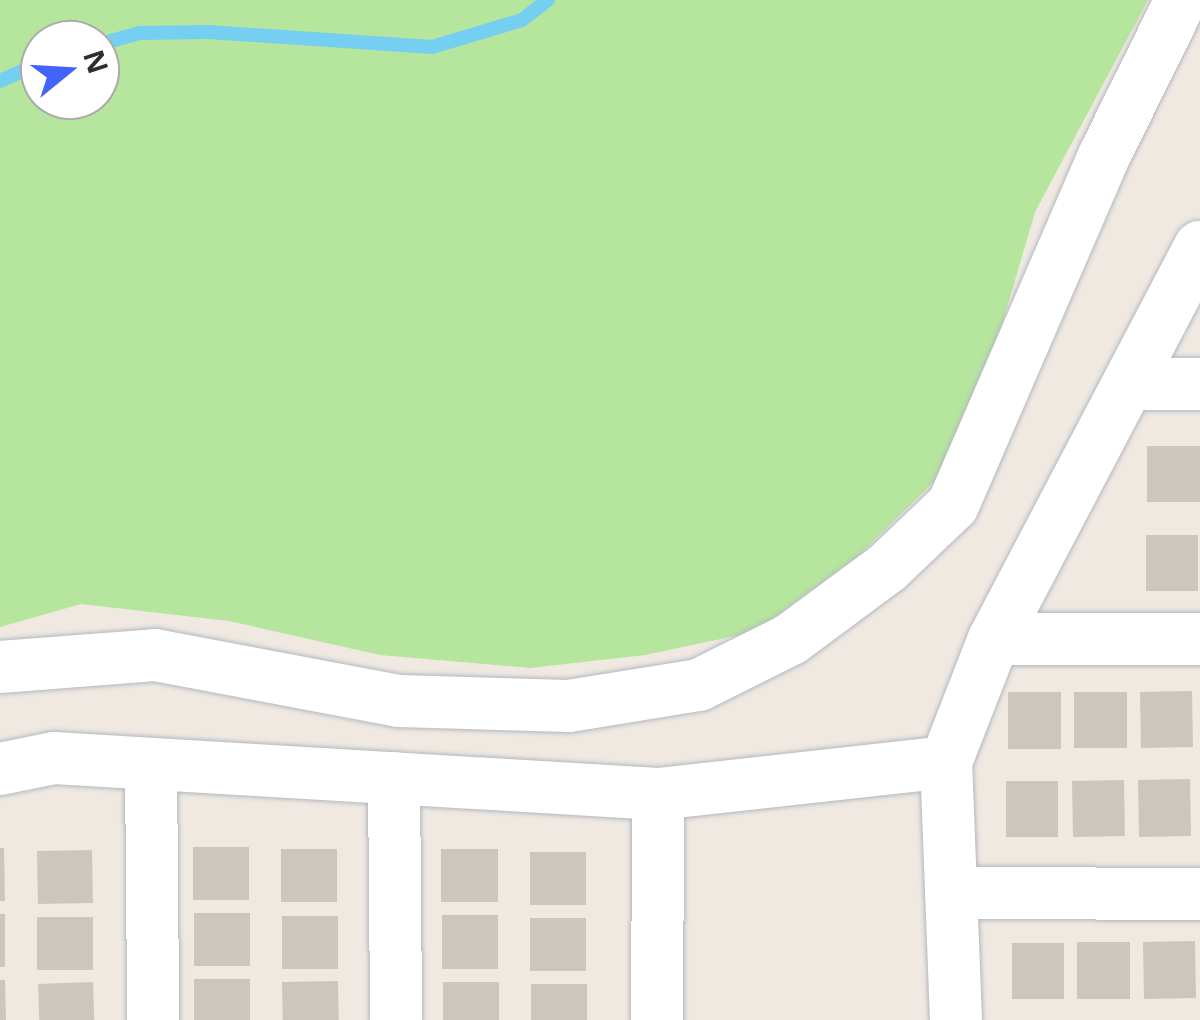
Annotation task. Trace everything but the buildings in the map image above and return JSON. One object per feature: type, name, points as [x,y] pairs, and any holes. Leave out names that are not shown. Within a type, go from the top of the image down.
[{"type":"street","points":[[0,667],[155,655],[399,701],[568,706],[699,685],[791,640],[887,568],[954,505],[1104,156],[1181,0]]},
{"type":"street","points":[[956,1020],[946,762],[994,638],[1200,248]]},
{"type":"street","points":[[1128,384],[1200,384]]},
{"type":"street","points":[[994,638],[1200,639]]},
{"type":"street","points":[[0,769],[54,758],[658,794],[946,762]]},
{"type":"street","points":[[151,766],[153,1020]]},
{"type":"street","points":[[394,778],[396,1020]]},
{"type":"street","points":[[657,1020],[658,794]]},
{"type":"street","points":[[951,892],[1200,894]]},
{"type":"green space","points":[[0,0],[1148,0],[1035,212],[993,355],[941,475],[859,555],[754,632],[645,655],[530,668],[380,655],[229,621],[81,604],[0,627]]},
{"type":"waterway","points":[[120,38],[140,33],[208,32],[432,47],[522,20],[548,0]]},
{"type":"waterway","points":[[0,81],[20,72]]}]
